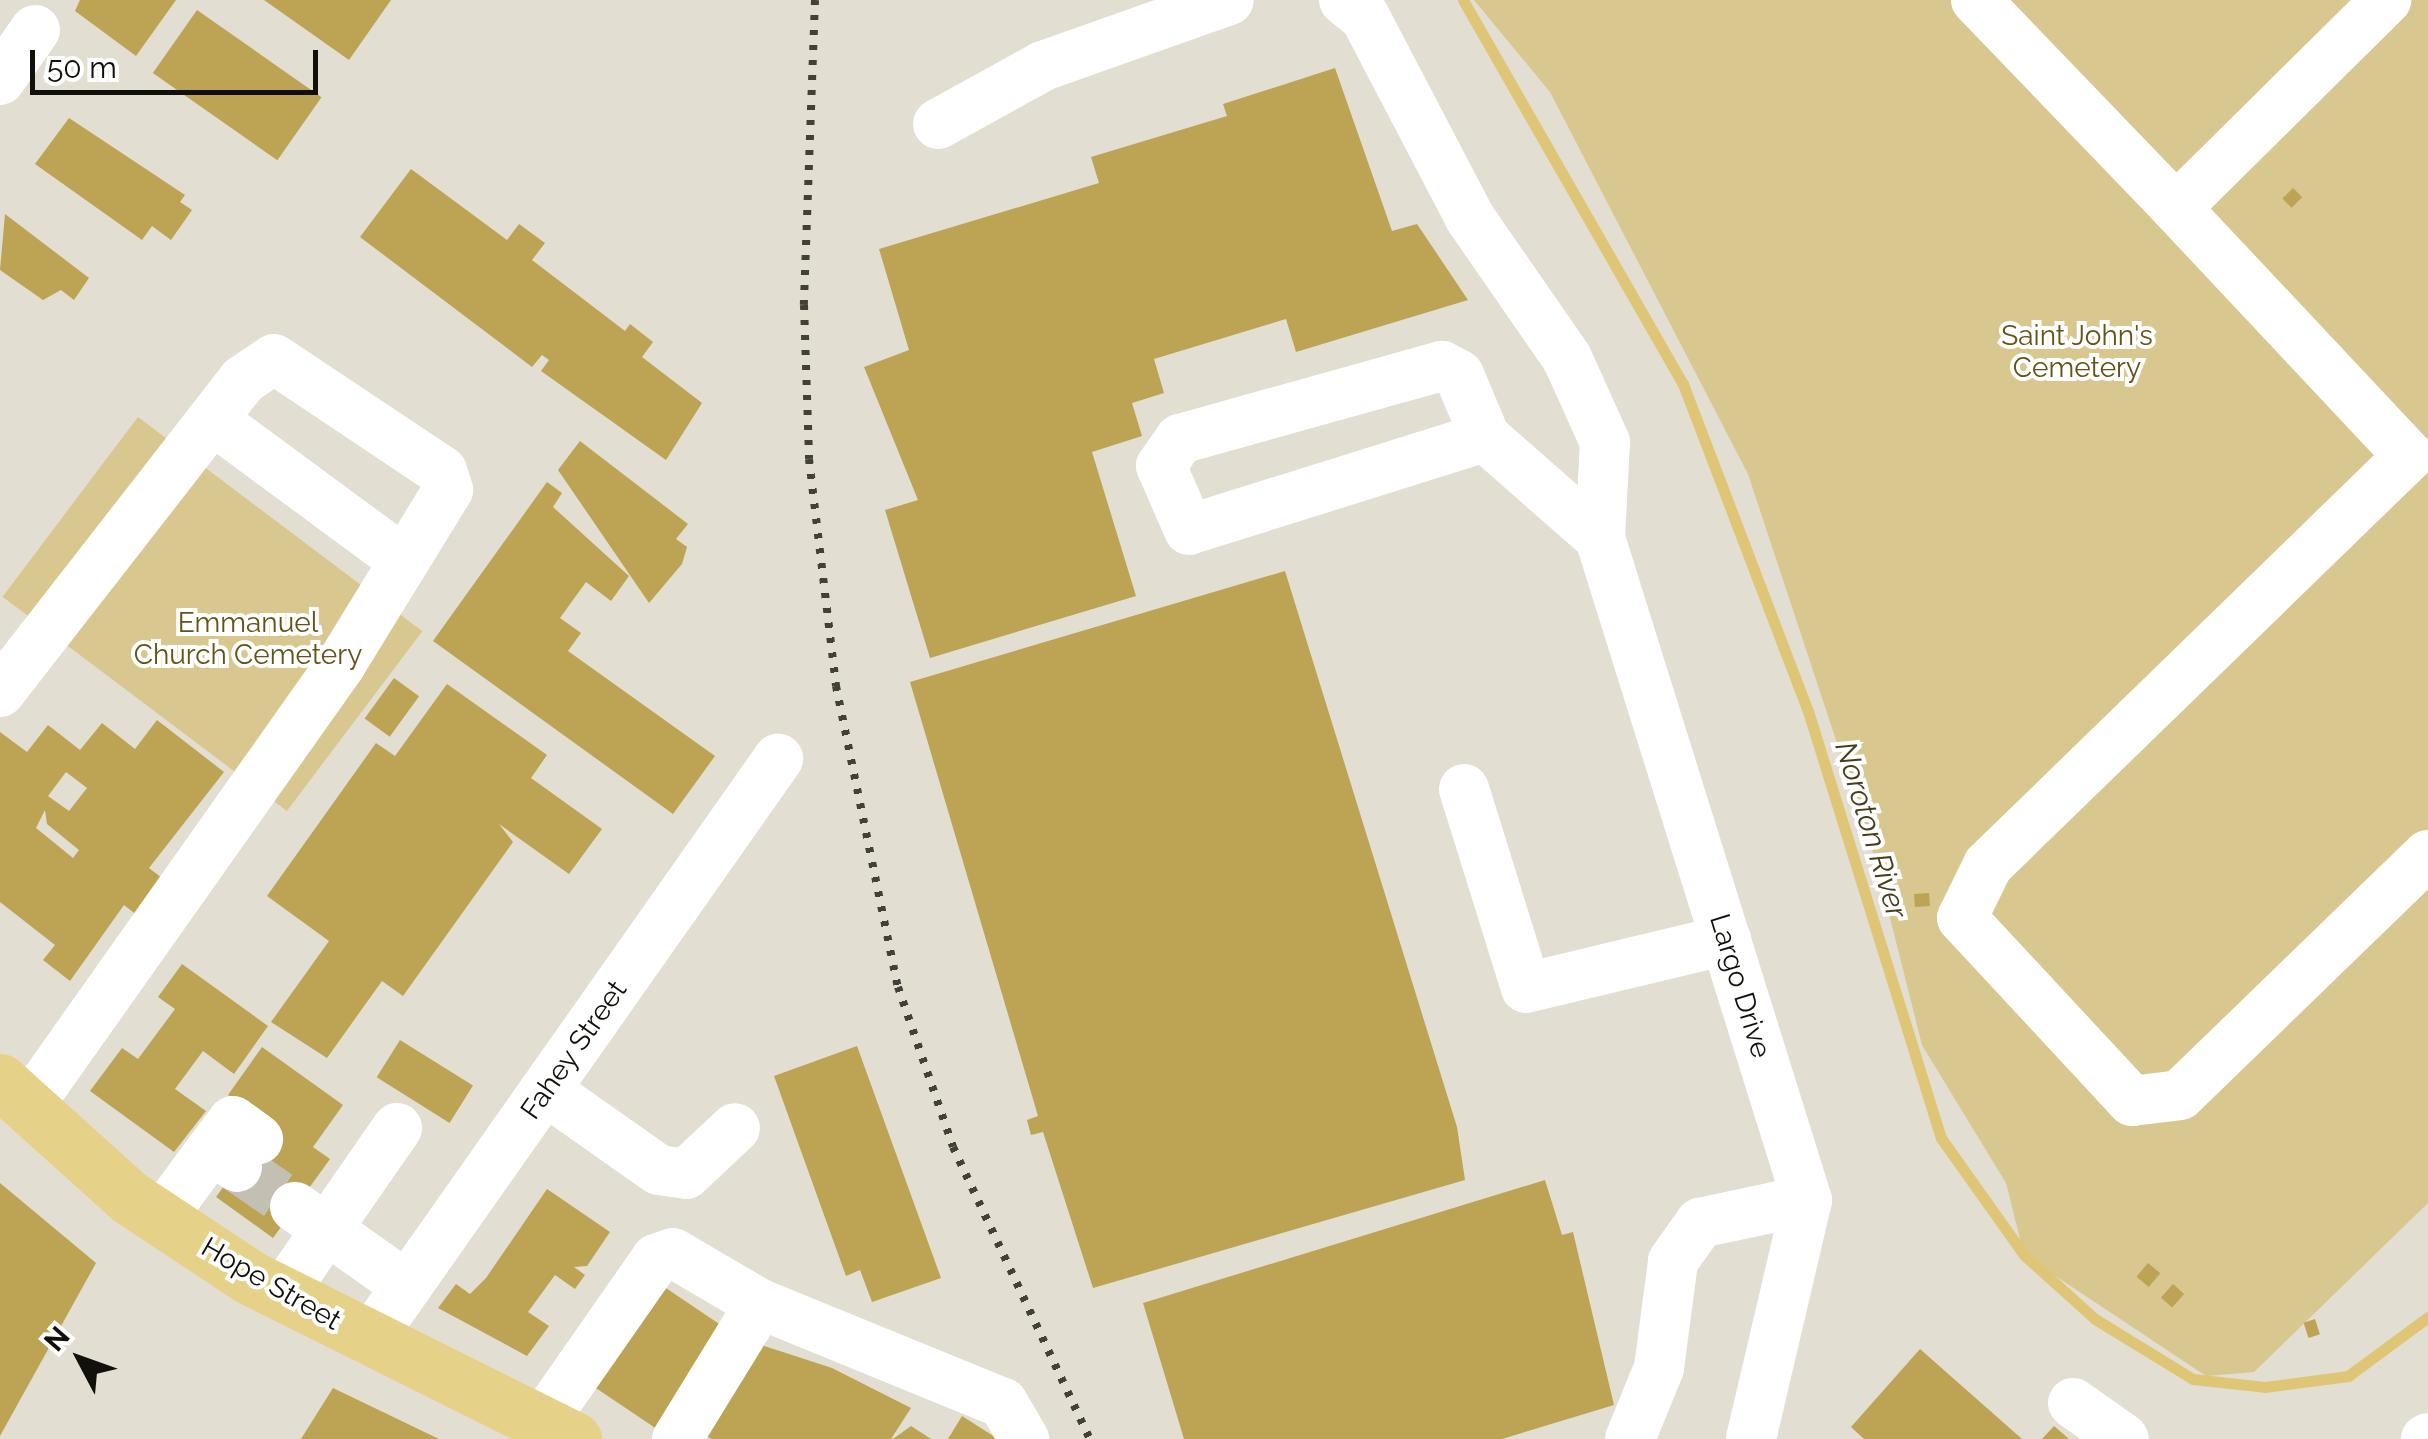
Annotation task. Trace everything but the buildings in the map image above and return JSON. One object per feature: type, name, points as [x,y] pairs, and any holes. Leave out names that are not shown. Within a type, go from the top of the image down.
[{"type":"main road","name":"Hope Street","points":[[14,1094],[160,1218],[307,1228],[369,1340],[540,1430]]},
{"type":"street","points":[[938,124],[1043,66],[1229,0]]},
{"type":"street","points":[[1344,0],[1364,17],[1470,218],[1567,358],[1605,442],[1600,538]]},
{"type":"street","points":[[1976,0],[2410,456],[1988,864],[1962,918],[2132,1101],[2180,1095],[2428,855]]},
{"type":"street","points":[[2176,208],[2386,0]]},
{"type":"street","points":[[0,80],[36,30]]},
{"type":"street","points":[[0,692],[243,380],[274,359],[442,471],[448,490],[198,878],[14,1094]]},
{"type":"street","points":[[1485,437],[1189,530],[1161,466],[1180,439],[1424,365],[1459,375],[1485,437],[1600,538]]},
{"type":"street","points":[[213,420],[404,561]]},
{"type":"street","name":"Largo Drive","points":[[1600,538],[1807,1200]]},
{"type":"street","name":"Fahey Street","points":[[369,1340],[778,759]]},
{"type":"street","points":[[1464,789],[1526,988],[1726,940]]},
{"type":"street","points":[[545,1090],[659,1170],[686,1174],[735,1128]]},
{"type":"street","points":[[397,1128],[307,1228],[407,1286]]},
{"type":"street","points":[[160,1218],[225,1164]]},
{"type":"street","points":[[1630,1439],[1658,1368],[1673,1261],[1700,1223],[1807,1200],[1751,1439]]},
{"type":"street","points":[[540,1430],[656,1259],[673,1253],[760,1304],[1003,1402],[1024,1439]]},
{"type":"street","points":[[676,1439],[760,1304]]},
{"type":"street","points":[[2073,1402],[2124,1439]]},
{"type":"green space","name":"Saint John's Cemetery","points":[[1474,0],[2428,0],[2428,1203],[2254,1372],[2206,1376],[2024,1255],[2006,1183],[1922,1045],[1875,858],[1748,474],[1550,92]]},
{"type":"green space","name":"Emmanuel Church Cemetery","points":[[138,417],[422,631],[287,811],[3,597]]},
{"type":"waterway","name":"Noroton River","points":[[1463,0],[1683,384],[1808,711],[1941,1138],[2024,1255],[2095,1319],[2193,1379],[2265,1387],[2348,1376],[2428,1317]]},
{"type":"tunnel","points":[[237,1167],[295,1207]]},
{"type":"railway","points":[[815,0],[804,305],[809,459],[836,686],[898,987],[953,1147],[1090,1439]]}]
